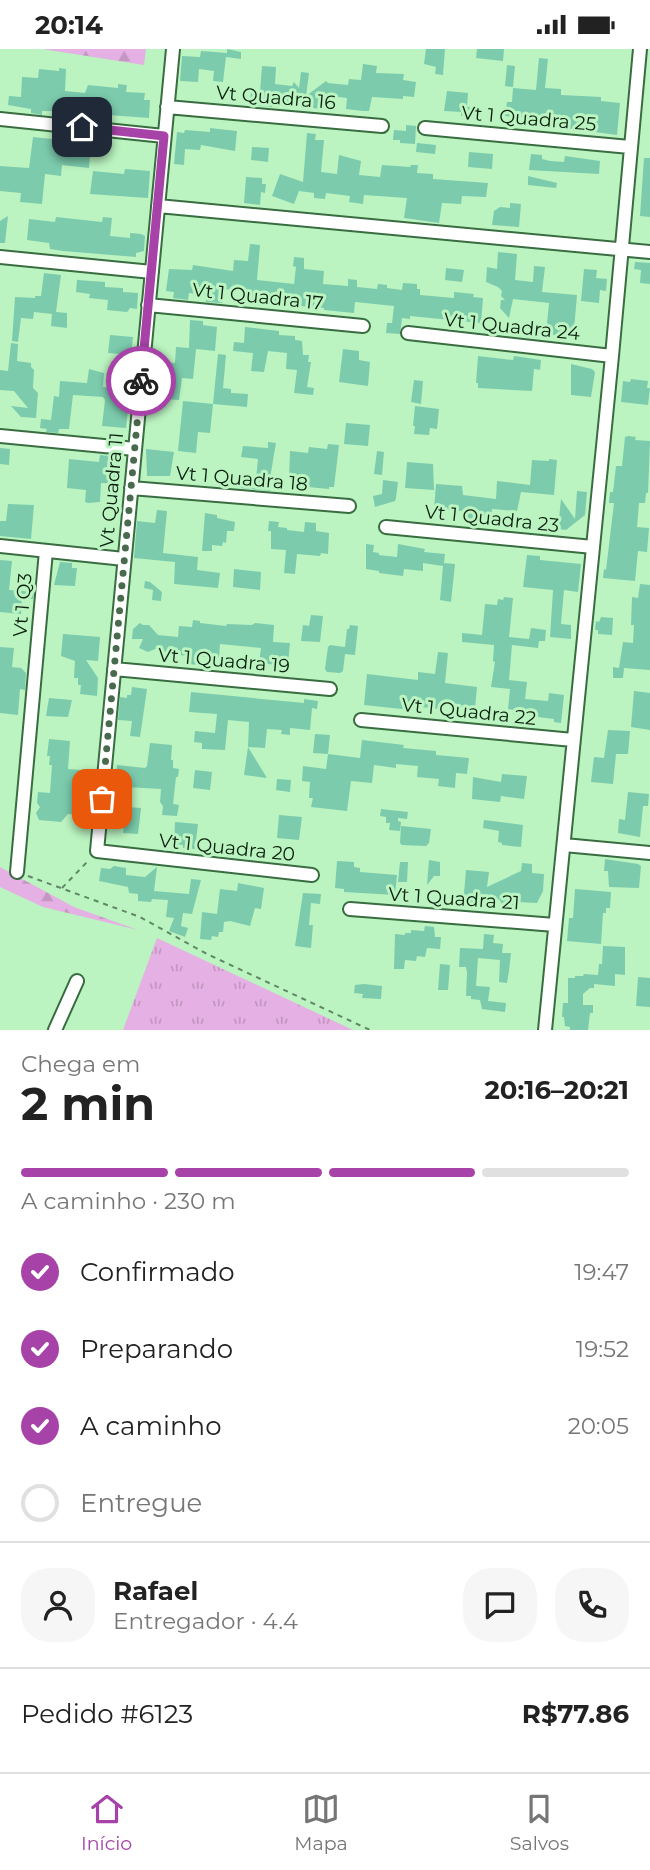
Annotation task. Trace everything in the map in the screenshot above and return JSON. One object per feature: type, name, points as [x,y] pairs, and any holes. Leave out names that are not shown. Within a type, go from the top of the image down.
[{"type":"street","name":"Vt Quadra 11","points":[[97,851],[173,49]]},
{"type":"street","points":[[545,1030],[640,49]]},
{"type":"street","name":"Vt Quadra 16","points":[[167,107],[382,126]]},
{"type":"street","points":[[0,119],[164,136]]},
{"type":"street","name":"Vt 1 Quadra 25","points":[[425,128],[629,147]]},
{"type":"street","points":[[158,206],[650,252]]},
{"type":"street","points":[[0,257],[152,272]]},
{"type":"street","name":"Vt 1 Quadra 17","points":[[148,305],[363,326]]},
{"type":"street","name":"Vt 1 Quadra 24","points":[[408,333],[612,356]]},
{"type":"street","points":[[0,436],[135,449]]},
{"type":"street","name":"Vt 1 Quadra 18","points":[[131,488],[349,506]]},
{"type":"street","name":"Vt 1 Quadra 23","points":[[386,527],[593,547]]},
{"type":"street","points":[[0,546],[124,559]]},
{"type":"street","name":"Vt 1 Q3","points":[[17,871],[46,551]]},
{"type":"street","name":"Vt 1 Quadra 19","points":[[114,669],[330,689]]},
{"type":"street","name":"Vt 1 Quadra 22","points":[[361,720],[573,740]]},
{"type":"street","points":[[564,845],[650,853]]},
{"type":"street","name":"Vt 1 Quadra 20","points":[[97,851],[312,876]]},
{"type":"street","name":"Vt 1 Quadra 21","points":[[350,909],[555,925]]},
{"type":"street","points":[[55,1030],[77,981]]},
{"type":"path","points":[[62,888],[97,851]]},
{"type":"path","points":[[17,871],[140,917],[207,954],[370,1030]]},
{"type":"green space","points":[[42,49],[146,49],[144,65]]},
{"type":"green space","points":[[0,867],[74,907],[138,930],[43,907],[0,887]]},
{"type":"green space","points":[[157,938],[353,1030],[123,1030]]},
{"type":"building","points":[[227,49],[241,52],[241,59],[226,57],[223,82],[213,81],[214,71],[199,69],[198,82],[180,81],[182,56],[200,57],[201,51],[227,53]]},
{"type":"building","points":[[426,49],[445,49],[443,75],[435,74],[436,67],[424,64]]},
{"type":"building","points":[[477,49],[504,49],[503,61],[476,58]]},
{"type":"building","points":[[539,58],[548,59],[545,88],[561,89],[561,95],[601,97],[601,101],[620,103],[617,135],[565,128],[565,121],[505,116],[507,102],[512,102],[513,88],[536,90]]},
{"type":"building","points":[[363,64],[377,66],[376,73],[404,74],[403,80],[416,82],[414,97],[372,97],[369,111],[346,109],[347,98],[329,96],[328,110],[273,104],[272,107],[250,105],[251,91],[260,92],[262,66],[276,67],[275,84],[292,86],[294,82],[299,88],[301,72],[309,73],[306,96],[326,81],[348,85],[349,79],[361,80]]},
{"type":"building","points":[[507,65],[515,66],[513,87],[505,86]]},
{"type":"building","points":[[59,68],[66,69],[65,91],[85,93],[88,85],[118,88],[118,84],[127,85],[126,92],[145,93],[144,100],[150,100],[149,118],[81,113],[81,109],[63,106],[53,111],[42,111],[42,115],[31,113],[31,109],[8,105],[9,96],[21,97],[22,77],[38,78],[39,69],[59,71]]},
{"type":"building","points":[[447,91],[468,93],[469,116],[461,116],[461,112],[444,111]]},
{"type":"building","points":[[406,125],[416,126],[415,144],[393,140],[394,130],[406,131]]},
{"type":"building","points":[[210,128],[237,131],[235,151],[201,145],[200,150],[185,149],[184,165],[174,164],[177,132],[210,132]]},
{"type":"building","points":[[307,133],[316,134],[315,140],[324,140],[321,172],[337,174],[339,155],[361,161],[359,175],[380,177],[382,165],[418,165],[417,173],[433,174],[433,179],[488,183],[486,197],[462,196],[461,204],[442,203],[439,223],[404,218],[407,198],[364,195],[363,204],[349,202],[350,196],[326,193],[325,199],[314,198],[314,193],[299,191],[294,204],[272,196],[280,174],[303,182]]},
{"type":"building","points":[[33,137],[91,143],[89,168],[62,165],[61,176],[45,174],[42,204],[20,202],[21,193],[0,191],[0,166],[29,168]]},
{"type":"building","points":[[417,143],[436,145],[435,154],[416,152]]},
{"type":"building","points":[[252,147],[269,148],[268,162],[251,160]]},
{"type":"building","points":[[469,152],[493,154],[492,169],[468,167]]},
{"type":"building","points":[[531,154],[542,155],[542,159],[550,161],[564,162],[565,156],[600,161],[599,174],[529,170]]},
{"type":"building","points":[[644,158],[650,158],[650,217],[640,216]]},
{"type":"building","points":[[125,169],[150,171],[148,198],[90,194],[93,171],[124,174]]},
{"type":"building","points":[[528,176],[557,183],[556,188],[528,185]]},
{"type":"building","points":[[246,177],[262,178],[262,184],[266,184],[265,193],[261,192],[260,205],[244,203]]},
{"type":"building","points":[[510,203],[521,204],[519,227],[492,225],[494,211],[500,207],[510,208]]},
{"type":"building","points":[[8,216],[5,243],[0,243],[0,221]]},
{"type":"building","points":[[56,217],[102,222],[103,217],[112,218],[110,236],[130,238],[130,233],[141,234],[145,236],[144,251],[136,253],[136,257],[63,251],[50,249],[49,243],[27,240],[29,219],[55,222]]},
{"type":"building","points":[[250,244],[260,245],[257,280],[294,284],[294,257],[304,258],[304,269],[324,271],[323,284],[348,286],[348,279],[357,280],[357,287],[377,289],[378,284],[402,290],[403,283],[417,284],[420,295],[454,298],[454,292],[474,294],[473,297],[483,298],[481,323],[410,316],[410,319],[402,318],[400,334],[386,333],[387,323],[392,323],[394,306],[355,302],[354,313],[241,301],[242,291],[224,289],[222,303],[206,302],[206,295],[189,293],[188,300],[173,298],[174,292],[166,291],[169,269],[192,270],[193,265],[233,271],[234,260],[248,261]]},
{"type":"building","points":[[498,252],[517,254],[515,280],[533,282],[534,266],[545,267],[542,292],[577,295],[574,330],[570,330],[570,337],[546,334],[549,303],[513,299],[509,318],[500,308],[501,300],[505,300],[501,296],[502,291],[486,282],[487,267],[497,269]]},
{"type":"building","points":[[635,262],[650,263],[650,284],[640,283],[641,270],[634,269]]},
{"type":"building","points":[[446,268],[464,270],[462,282],[445,280]]},
{"type":"building","points":[[584,269],[597,270],[596,278],[607,279],[606,291],[600,290],[599,303],[581,301]]},
{"type":"building","points":[[44,273],[61,275],[56,312],[67,313],[67,328],[51,326],[52,314],[34,312],[33,319],[21,318],[18,342],[12,341],[15,297],[41,296]]},
{"type":"building","points":[[77,280],[105,282],[105,287],[123,288],[123,292],[138,293],[137,309],[130,308],[127,312],[107,310],[108,300],[89,298],[90,294],[76,292]]},
{"type":"building","points":[[190,320],[203,321],[203,325],[217,327],[215,351],[196,349],[193,379],[182,378],[179,400],[165,399],[167,386],[160,385],[161,381],[154,381],[155,368],[163,368],[163,362],[175,363],[176,347],[189,348]]},
{"type":"building","points":[[245,327],[279,331],[279,335],[295,336],[295,340],[302,341],[303,355],[309,355],[308,362],[311,362],[307,387],[314,388],[313,395],[294,393],[297,370],[286,369],[287,353],[268,351],[264,372],[251,371],[253,353],[233,351],[234,342],[244,343]]},
{"type":"building","points":[[110,335],[133,337],[131,355],[108,353]]},
{"type":"building","points":[[11,343],[18,344],[17,361],[31,363],[34,370],[33,388],[38,393],[36,418],[21,417],[11,406],[28,408],[14,391],[0,390],[0,370],[8,371]]},
{"type":"building","points":[[343,349],[359,351],[359,360],[370,362],[368,386],[339,382]]},
{"type":"building","points":[[218,354],[226,355],[223,388],[231,389],[231,393],[248,394],[247,407],[213,404]]},
{"type":"building","points":[[478,356],[513,360],[514,356],[541,360],[540,370],[534,369],[532,391],[478,388]]},
{"type":"building","points":[[571,364],[595,372],[591,397],[571,395]]},
{"type":"building","points":[[89,369],[104,373],[103,387],[113,388],[113,393],[121,393],[120,400],[129,401],[126,428],[102,426],[105,400],[103,397],[73,395],[69,429],[59,429],[58,433],[46,432],[47,429],[40,428],[41,419],[51,420],[54,396],[59,397],[60,381],[87,383]]},
{"type":"building","points":[[631,379],[648,381],[648,405],[621,402],[623,381],[630,382]]},
{"type":"building","points":[[414,380],[423,381],[421,404],[411,402]]},
{"type":"building","points":[[183,401],[213,404],[210,433],[198,432],[196,453],[178,451]]},
{"type":"building","points":[[415,406],[439,409],[437,429],[430,428],[429,435],[414,434]]},
{"type":"building","points":[[346,423],[370,425],[368,446],[344,444]]},
{"type":"building","points":[[625,437],[636,437],[635,440],[650,441],[648,493],[645,503],[639,503],[637,527],[649,528],[647,552],[638,551],[635,581],[603,578],[614,503],[609,503],[610,492],[613,492],[616,466],[622,466]]},
{"type":"building","points":[[268,442],[276,443],[270,491],[240,488],[241,478],[256,479],[258,459],[241,457],[243,446],[268,448]]},
{"type":"building","points":[[328,444],[339,445],[334,487],[308,487],[308,482],[289,480],[290,451],[308,453],[309,447],[327,449]]},
{"type":"building","points":[[0,448],[10,449],[9,465],[0,464]]},
{"type":"building","points":[[146,449],[174,452],[170,476],[147,476]]},
{"type":"building","points":[[377,451],[384,452],[382,475],[374,474]]},
{"type":"building","points":[[100,455],[121,457],[120,484],[101,483],[100,502],[88,503],[85,502],[86,490],[67,488],[69,459],[99,462]]},
{"type":"building","points":[[532,460],[557,460],[554,495],[521,492],[517,511],[492,509],[491,517],[480,516],[479,521],[462,519],[463,511],[434,509],[436,484],[462,486],[463,495],[496,499],[497,481],[530,485]]},
{"type":"building","points":[[407,462],[433,464],[434,490],[405,488]]},
{"type":"building","points":[[383,480],[398,482],[396,498],[395,501],[375,507],[373,496],[382,494]]},
{"type":"building","points":[[577,491],[587,492],[585,515],[566,530],[558,529],[561,499],[575,519]]},
{"type":"building","points":[[8,504],[34,505],[31,539],[0,536],[0,521],[6,521]]},
{"type":"building","points":[[157,510],[167,511],[163,553],[198,557],[197,570],[220,573],[218,588],[174,584],[175,562],[134,558],[137,521],[155,523]]},
{"type":"building","points":[[205,513],[235,522],[234,531],[227,531],[226,543],[223,542],[222,546],[212,545],[212,551],[202,551]]},
{"type":"building","points":[[269,521],[279,522],[278,527],[287,530],[304,532],[305,522],[316,523],[316,531],[329,533],[328,554],[297,554],[295,574],[284,573],[286,550],[271,549]]},
{"type":"building","points":[[366,544],[374,545],[373,552],[379,555],[397,557],[398,544],[425,549],[424,552],[445,554],[444,563],[455,564],[451,602],[440,600],[443,566],[423,563],[423,571],[404,569],[403,576],[379,573],[366,569]]},
{"type":"building","points":[[527,555],[540,556],[540,560],[581,564],[578,592],[564,590],[561,624],[571,625],[571,639],[550,637],[553,590],[523,587]]},
{"type":"building","points":[[0,560],[12,561],[9,590],[34,592],[33,599],[22,598],[21,614],[0,612]]},
{"type":"building","points":[[60,562],[72,563],[72,568],[77,568],[75,586],[54,585]]},
{"type":"building","points":[[234,569],[261,572],[260,590],[233,587]]},
{"type":"building","points":[[145,581],[162,592],[161,601],[152,600],[153,590],[144,588]]},
{"type":"building","points":[[640,584],[650,585],[650,670],[624,668],[623,678],[613,678],[613,667],[619,668],[623,642],[633,643],[632,597],[638,598]]},
{"type":"building","points":[[504,597],[513,598],[509,637],[529,639],[531,628],[546,630],[545,641],[539,641],[538,648],[512,645],[509,680],[527,682],[525,699],[548,701],[549,693],[564,695],[561,723],[554,722],[554,719],[513,714],[514,710],[508,709],[510,689],[491,687],[495,662],[494,645],[462,642],[462,633],[482,635],[485,604],[497,605],[498,599],[503,600]]},
{"type":"building","points":[[311,615],[323,616],[320,642],[301,641],[303,625],[309,626]]},
{"type":"building","points":[[601,617],[613,618],[612,635],[598,634],[598,630],[595,630],[596,621],[599,622]]},
{"type":"building","points":[[193,620],[226,626],[255,623],[274,625],[273,642],[290,643],[288,664],[259,663],[261,648],[220,644],[219,658],[200,656],[200,665],[188,664],[189,656],[169,654],[169,660],[159,659],[160,647],[148,652],[139,648],[143,639],[132,639],[133,629],[140,623],[149,625],[158,635],[178,637],[179,626],[192,627]]},
{"type":"building","points":[[350,625],[358,626],[355,655],[345,654],[343,671],[340,673],[327,672],[325,669],[328,647],[345,647]]},
{"type":"building","points":[[63,634],[100,637],[98,661],[86,660],[98,678],[97,696],[80,694],[81,685],[78,685],[78,678],[74,678],[75,661],[61,656]]},
{"type":"building","points":[[0,647],[14,648],[12,667],[21,668],[26,673],[25,690],[20,689],[18,715],[0,713]]},
{"type":"building","points":[[438,652],[448,653],[445,683],[477,687],[475,709],[441,705],[440,709],[411,706],[411,710],[364,705],[367,674],[418,680],[418,672],[435,674]]},
{"type":"building","points":[[132,687],[147,689],[140,737],[130,736],[132,721],[118,720],[120,697],[127,698],[127,695],[131,695]]},
{"type":"building","points":[[634,691],[650,693],[650,730],[631,727]]},
{"type":"building","points":[[191,692],[304,703],[304,699],[318,701],[317,709],[312,708],[310,730],[290,728],[290,735],[281,734],[282,730],[267,729],[265,748],[248,747],[249,722],[228,720],[225,750],[202,749],[202,743],[194,742],[195,731],[215,733],[217,714],[189,712]]},
{"type":"building","points":[[49,698],[72,700],[68,717],[46,716]]},
{"type":"building","points":[[608,730],[630,731],[628,754],[616,754],[613,784],[591,782],[594,757],[604,758]]},
{"type":"building","points":[[315,734],[330,735],[328,754],[313,753]]},
{"type":"building","points":[[49,739],[70,741],[68,769],[81,770],[79,794],[84,794],[82,815],[68,814],[61,822],[39,820],[36,813],[40,807],[37,803],[38,792],[50,793],[52,765],[49,765],[50,756],[47,756]]},
{"type":"building","points":[[362,740],[436,751],[436,755],[469,758],[467,774],[456,773],[455,788],[438,786],[439,779],[417,777],[418,766],[396,764],[396,768],[374,765],[372,783],[351,781],[347,811],[311,807],[313,798],[309,798],[310,782],[302,781],[303,766],[326,769],[328,754],[360,758]]},
{"type":"building","points":[[150,743],[172,745],[173,768],[179,769],[173,804],[179,805],[177,816],[162,815],[161,789],[126,787],[127,782],[116,779],[117,765],[147,766]]},
{"type":"building","points":[[248,747],[267,778],[244,775]]},
{"type":"building","points":[[195,770],[212,772],[210,790],[193,788]]},
{"type":"building","points":[[502,774],[527,776],[524,799],[501,796],[500,802],[472,799],[473,777],[501,782]]},
{"type":"building","points":[[277,779],[291,780],[290,792],[276,790]]},
{"type":"building","points":[[628,792],[649,794],[648,806],[643,806],[640,837],[618,833],[619,819],[625,820]]},
{"type":"building","points":[[127,807],[141,808],[138,834],[123,833]]},
{"type":"building","points":[[381,809],[408,812],[407,819],[398,818],[401,822],[400,831],[389,830],[390,823],[386,823],[386,817],[380,816]]},
{"type":"building","points":[[279,815],[302,817],[299,840],[277,838]]},
{"type":"building","points":[[484,820],[523,825],[521,847],[502,845],[498,842],[499,831],[483,828]]},
{"type":"building","points":[[175,822],[198,824],[195,849],[174,844]]},
{"type":"building","points":[[401,826],[431,829],[429,843],[426,846],[402,845]]},
{"type":"building","points":[[605,859],[641,866],[639,888],[609,887],[608,871],[604,871]]},
{"type":"building","points":[[429,860],[440,862],[440,876],[434,876],[427,885]]},
{"type":"building","points":[[337,861],[354,862],[354,867],[360,868],[360,872],[397,875],[395,895],[344,892],[344,889],[335,888]]},
{"type":"building","points":[[400,862],[408,862],[407,882],[398,882]]},
{"type":"building","points":[[522,863],[532,864],[532,873],[544,874],[543,891],[537,903],[517,902],[516,906],[502,904],[499,899],[481,907],[463,905],[466,870],[489,872],[487,887],[521,871]]},
{"type":"building","points":[[114,866],[126,868],[126,875],[145,877],[157,867],[154,891],[189,894],[191,879],[201,880],[192,914],[183,913],[181,926],[188,928],[185,937],[169,931],[174,918],[166,917],[168,900],[138,901],[138,894],[129,893],[128,887],[99,881],[101,868],[110,869]]},
{"type":"building","points":[[238,883],[264,888],[261,909],[255,908],[250,926],[224,922],[223,932],[219,932],[218,937],[212,936],[211,940],[200,939],[202,912],[217,914],[220,889],[237,891]]},
{"type":"building","points":[[575,889],[611,892],[610,908],[606,908],[606,913],[603,913],[601,944],[567,941],[569,918],[573,918]]},
{"type":"building","points":[[303,893],[321,894],[320,904],[311,903],[311,948],[295,946]]},
{"type":"building","points":[[425,926],[434,927],[435,937],[441,937],[440,949],[427,948],[425,957],[417,956],[416,961],[405,960],[404,969],[394,969],[395,934],[405,935],[411,933],[411,930],[424,931]]},
{"type":"building","points":[[484,934],[494,935],[493,943],[503,944],[502,953],[511,953],[509,971],[507,983],[499,982],[500,960],[478,958],[476,986],[490,987],[488,1001],[506,1003],[505,1012],[482,1009],[480,1000],[466,996],[467,973],[466,967],[459,967],[460,948],[483,949]]},
{"type":"building","points":[[603,946],[625,947],[625,975],[615,974],[615,986],[594,984],[594,988],[583,994],[583,1005],[593,1005],[588,1030],[570,1030],[570,1027],[565,1026],[562,1017],[563,1003],[568,1003],[568,978],[584,974],[598,975]]},
{"type":"building","points":[[440,964],[450,965],[448,990],[438,990]]},
{"type":"building","points":[[638,977],[650,978],[650,1007],[636,1006]]},
{"type":"building","points":[[355,985],[382,986],[381,999],[362,998],[363,994],[354,993]]},
{"type":"way so far","points":[[102,799],[141,381]]},
{"type":"route","points":[[82,127],[164,136],[141,381]]}]
